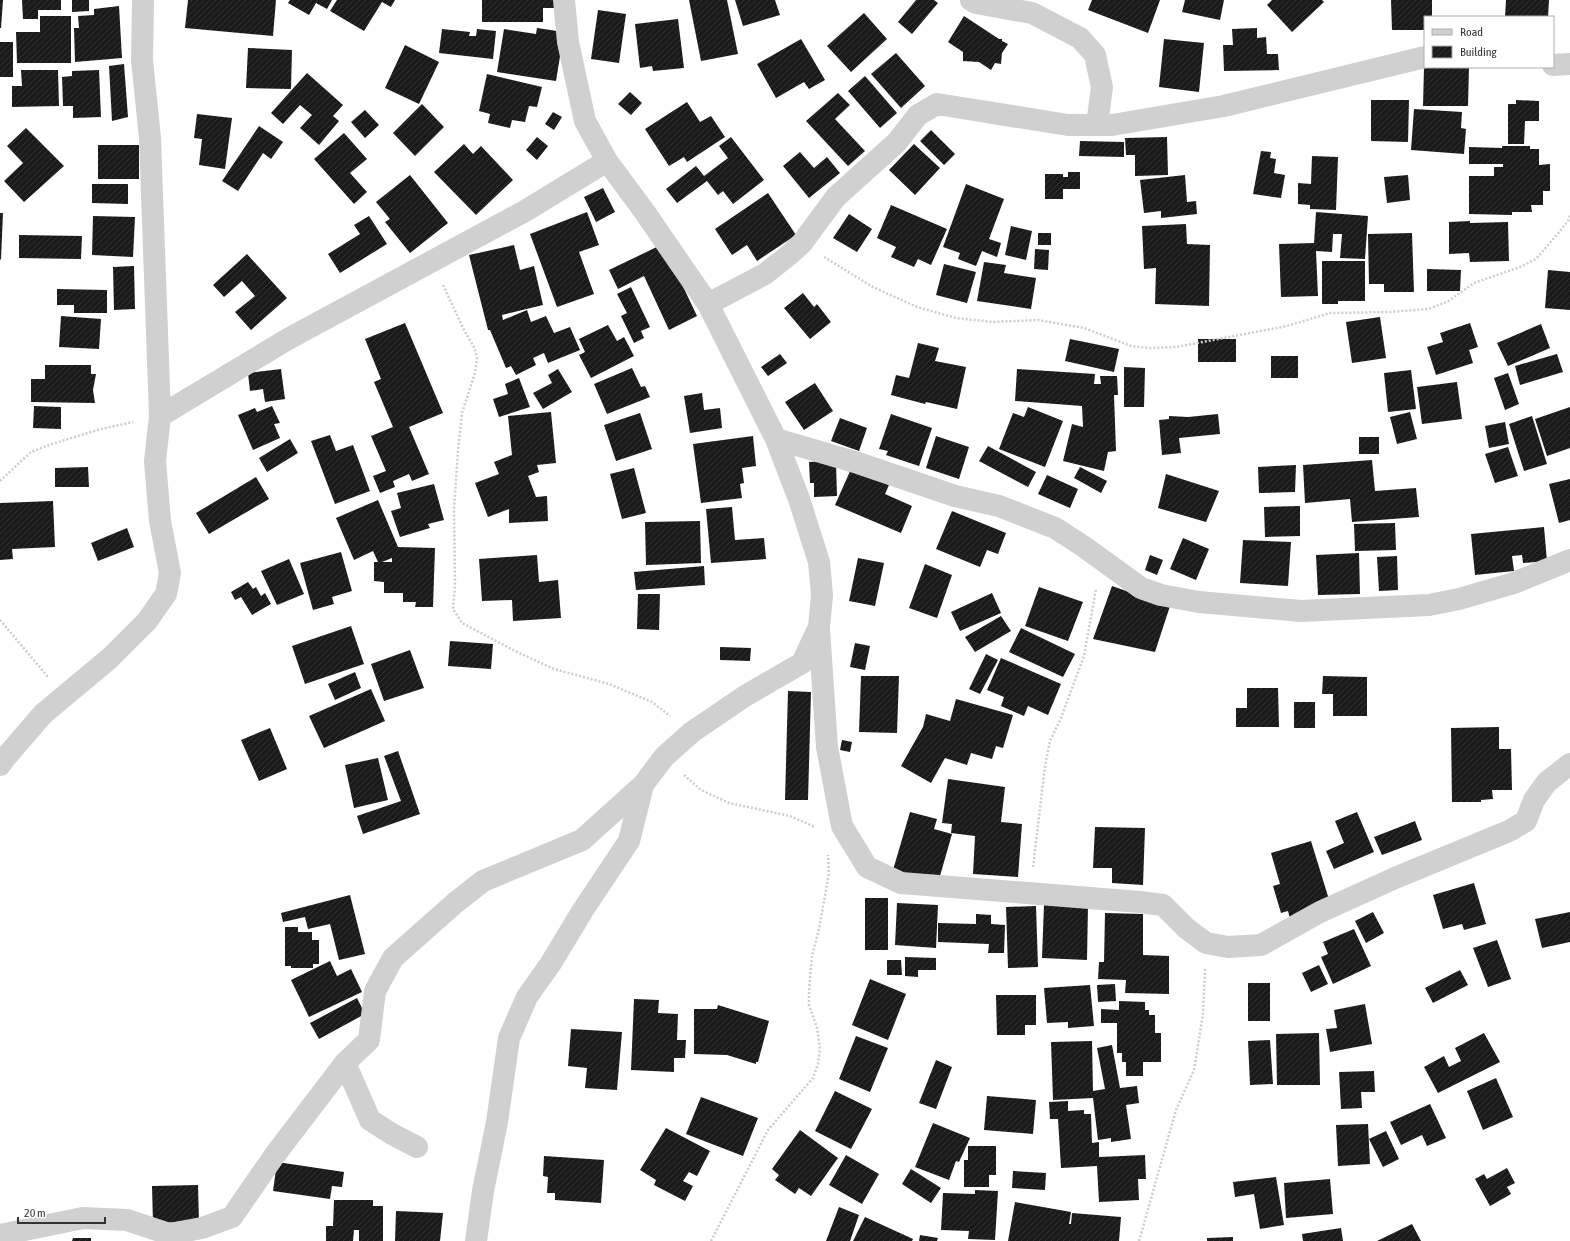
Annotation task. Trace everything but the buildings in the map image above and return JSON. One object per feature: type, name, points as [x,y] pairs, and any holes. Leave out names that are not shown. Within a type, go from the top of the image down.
[{"type":"street","points":[[0,765],[43,714],[110,658],[147,621],[166,594],[170,573],[160,521],[155,461],[160,416],[150,138],[142,60],[143,0]]},
{"type":"street","points":[[564,0],[568,42],[585,120],[607,161],[644,211],[708,304],[776,439],[799,499],[819,562],[822,595],[819,627],[827,747],[842,826],[867,867],[900,883],[1163,905],[1186,928],[1206,943],[1228,947],[1262,945],[1320,912],[1395,878],[1509,831],[1526,821],[1534,800],[1547,782],[1570,764]]},
{"type":"street","points":[[971,0],[976,3],[1032,13],[1080,38],[1095,55],[1102,87],[1097,125]]},
{"type":"street","points":[[708,304],[764,274],[802,243],[836,196],[897,142],[918,115],[937,104],[1068,125],[1112,125],[1224,106],[1424,57]]},
{"type":"street","points":[[1554,65],[1570,64]]},
{"type":"street","points":[[160,416],[288,339],[525,211],[607,161]]},
{"type":"street","points":[[776,439],[858,463],[955,496],[999,506],[1055,528],[1141,588],[1161,595],[1199,602],[1301,611],[1429,605],[1459,599],[1514,583],[1570,560]]},
{"type":"street","points":[[0,1235],[83,1218],[127,1220],[169,1234],[202,1228],[232,1217],[274,1156],[345,1063],[369,1040],[375,991],[393,958],[455,902],[483,881],[582,840],[643,785],[664,757],[692,732],[745,696],[802,662],[819,627]]},
{"type":"street","points":[[476,1241],[483,1191],[497,1122],[509,1038],[527,997],[551,963],[628,841],[643,785]]},
{"type":"street","points":[[345,1063],[370,1120],[417,1147]]},
{"type":"street","points":[[0,1231],[1,1241]]},
{"type":"path","points":[[802,243],[873,287],[917,307],[956,318],[993,322],[1038,320],[1084,328],[1131,346],[1148,348],[1176,347],[1287,326],[1330,313],[1397,312],[1428,309],[1447,302],[1474,283],[1520,267],[1536,259],[1555,237],[1570,215]]},
{"type":"path","points":[[432,261],[464,330],[475,349],[477,359],[475,372],[462,413],[458,450],[454,509],[455,586],[453,609],[462,623],[485,636],[554,669],[609,684],[652,702],[692,732]]},
{"type":"path","points":[[0,481],[31,452],[101,429],[160,416]]},
{"type":"path","points":[[1029,893],[1045,766],[1050,741],[1061,718],[1084,656],[1101,559]]},
{"type":"path","points":[[0,620],[65,697]]},
{"type":"path","points":[[664,757],[701,790],[729,803],[790,816],[852,844]]},
{"type":"path","points":[[711,1241],[768,1130],[813,1078],[818,1064],[820,1049],[817,1028],[809,1005],[809,992],[812,956],[819,929],[829,873],[828,852]]},
{"type":"path","points":[[1139,1241],[1176,1110],[1194,1070],[1203,1014],[1206,943]]}]
